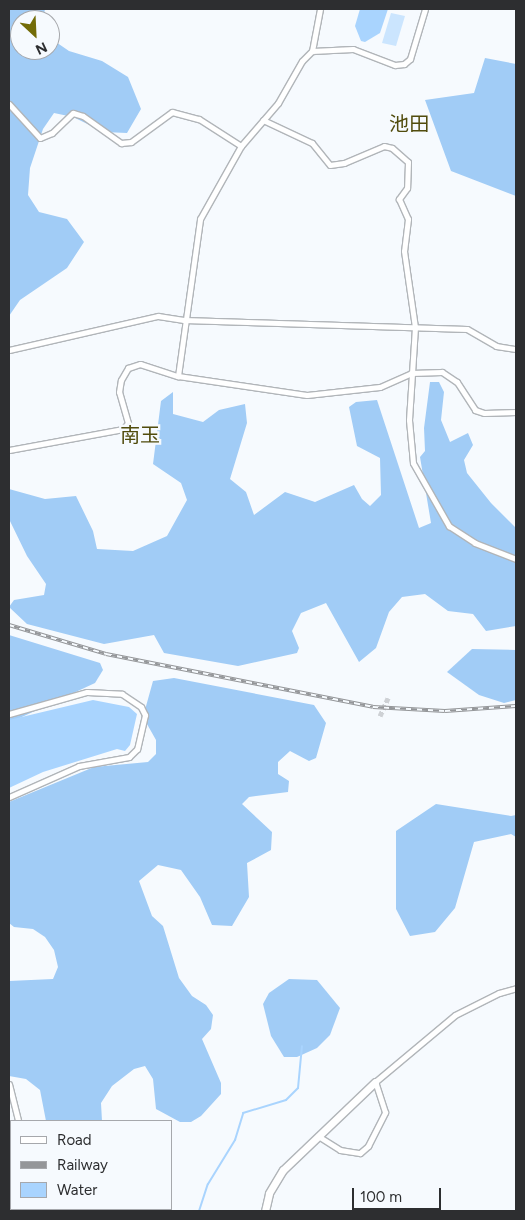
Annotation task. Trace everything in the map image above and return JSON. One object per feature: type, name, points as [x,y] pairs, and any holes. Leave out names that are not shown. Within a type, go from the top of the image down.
[{"type":"street","points":[[178,376],[184,320],[200,219],[241,146],[278,103],[302,61],[312,51],[320,9]]},
{"type":"street","points":[[312,51],[353,49],[396,65],[404,64],[410,59],[425,9]]},
{"type":"street","points":[[9,104],[40,138],[52,133],[73,113],[83,116],[121,142],[130,142],[172,112],[199,118],[241,146]]},
{"type":"street","points":[[263,120],[312,143],[330,165],[344,163],[384,146],[408,162],[407,188],[399,199],[408,218],[404,251],[414,327],[408,420],[413,463],[434,505],[456,532],[516,560]]},
{"type":"street","points":[[9,350],[138,319],[158,316],[184,320],[467,329],[496,346],[516,349]]},
{"type":"street","points":[[9,450],[123,429],[128,424],[120,392],[128,368],[140,364],[178,376],[307,395],[380,387],[411,373],[442,372],[450,376],[466,401],[484,413],[516,412]]},
{"type":"street","points":[[9,714],[87,692],[122,694],[141,707],[145,715],[139,745],[129,757],[79,766],[9,797]]},
{"type":"street","points":[[265,1211],[269,1193],[283,1170],[375,1082],[455,1015],[499,992],[516,988]]},
{"type":"street","points":[[318,1136],[340,1150],[352,1153],[360,1153],[368,1146],[385,1112],[375,1082]]},
{"type":"street","points":[[9,1084],[18,1120]]},
{"type":"shaded area","points":[[9,9],[45,9],[10,10],[10,60],[60,60],[60,45],[69,51],[102,61],[128,77],[141,109],[127,133],[104,132],[73,117],[54,113],[43,129],[30,168],[28,195],[39,212],[67,219],[84,242],[67,268],[20,300],[9,316]]},
{"type":"shaded area","points":[[391,13],[405,16],[396,46],[382,43]]},
{"type":"shaded area","points":[[485,58],[516,64],[516,196],[451,171],[425,100],[474,93]]},
{"type":"shaded area","points":[[430,382],[439,382],[444,392],[441,420],[450,442],[468,433],[473,445],[464,460],[467,473],[491,503],[516,528],[516,626],[486,631],[473,614],[448,611],[425,594],[402,597],[389,612],[376,648],[359,662],[326,603],[301,613],[292,631],[299,648],[297,653],[238,666],[164,653],[154,635],[104,644],[27,624],[9,607],[14,600],[44,595],[46,584],[27,556],[9,519],[9,489],[45,499],[76,496],[93,531],[97,549],[133,551],[167,536],[187,500],[181,483],[153,464],[161,401],[173,392],[173,414],[203,422],[219,410],[245,404],[247,423],[230,479],[246,492],[254,515],[285,492],[315,502],[354,485],[362,499],[370,506],[381,495],[380,458],[357,446],[349,407],[356,402],[377,400],[419,528],[431,523],[420,457],[425,451],[424,428]]},
{"type":"shaded area","points":[[9,635],[100,663],[103,670],[95,683],[9,723]]},
{"type":"shaded area","points":[[472,649],[516,650],[516,700],[504,703],[479,695],[447,672]]},
{"type":"shaded area","points":[[174,678],[314,705],[326,723],[316,758],[309,761],[290,751],[278,762],[278,774],[289,781],[288,792],[249,797],[242,804],[272,832],[271,850],[247,863],[249,897],[232,926],[212,925],[200,897],[181,870],[158,865],[139,881],[152,916],[163,926],[179,978],[192,996],[206,1005],[213,1015],[211,1029],[202,1039],[221,1083],[221,1094],[201,1116],[191,1122],[180,1122],[156,1109],[153,1079],[145,1066],[134,1069],[112,1086],[101,1103],[102,1120],[46,1120],[40,1090],[26,1079],[9,1076],[9,981],[53,979],[58,967],[54,950],[45,937],[33,929],[14,927],[9,923],[9,802],[94,767],[148,762],[156,754],[156,740],[143,717],[153,681]]},
{"type":"shaded area","points":[[436,804],[511,816],[516,815],[516,837],[511,834],[474,842],[455,908],[435,932],[410,936],[396,909],[396,831]]},
{"type":"shaded area","points":[[289,979],[317,980],[340,1008],[330,1035],[317,1048],[297,1057],[284,1057],[271,1036],[263,1004],[269,993]]},
{"type":"shaded area","points":[[114,1210],[152,1210],[152,1211]]},
{"type":"water","points":[[360,9],[388,9],[380,33],[365,42],[361,41],[355,26]]},
{"type":"water","points":[[93,700],[129,707],[137,714],[130,745],[125,751],[117,749],[43,772],[9,788],[9,720]]},
{"type":"waterway","points":[[199,1211],[208,1184],[235,1140],[243,1113],[286,1100],[298,1088],[302,1046]]},
{"type":"tunnel","points":[[380,716],[388,698]]},
{"type":"railway","points":[[9,625],[106,654],[373,707],[445,711],[516,706]]},
{"type":"district","name":"池田","points":[[409,124]]},
{"type":"district","name":"南玉","points":[[140,435]]}]
